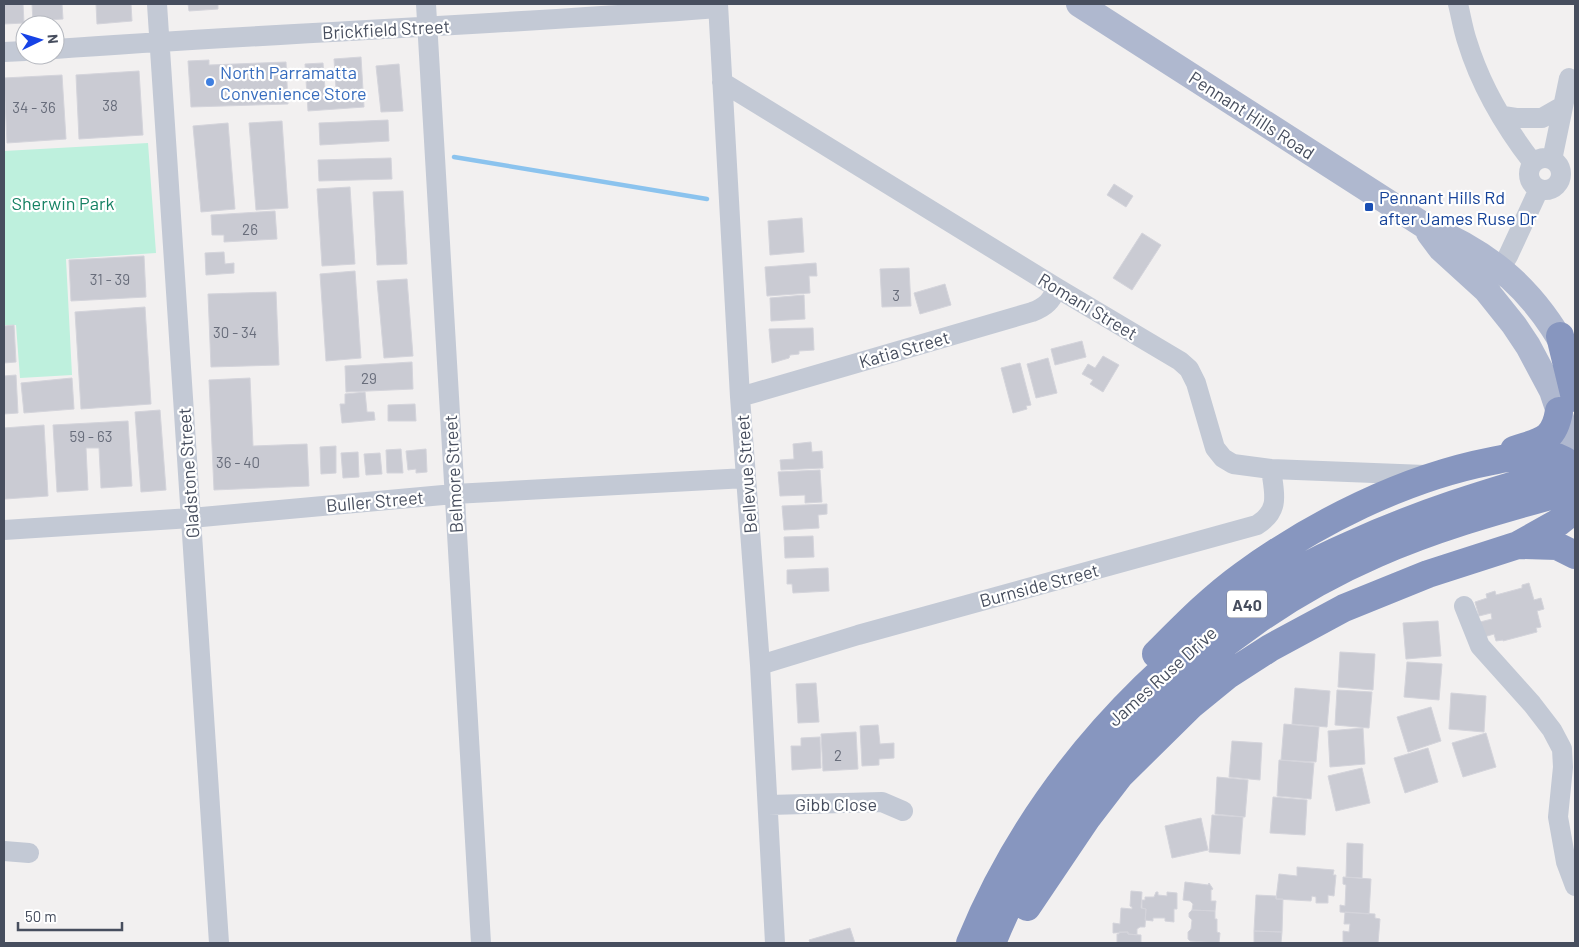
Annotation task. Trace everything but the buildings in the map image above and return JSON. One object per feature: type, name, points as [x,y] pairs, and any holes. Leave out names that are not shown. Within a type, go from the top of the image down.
[{"type":"highway","points":[[1016,849],[1044,793],[1066,757],[1102,711],[1176,634],[1213,600],[1251,570],[1333,519],[1384,495],[1435,475],[1475,464],[1543,440],[1554,430],[1567,405],[1560,336]]},
{"type":"highway","points":[[1006,943],[1064,850],[1120,775],[1190,706],[1228,675],[1286,639],[1344,608],[1428,574],[1518,545],[1559,522],[1573,511],[1571,471],[1559,456],[1543,454],[1518,456],[1475,464]]},
{"type":"highway","name":"James Ruse Drive","points":[[970,943],[1016,849],[1050,797],[1076,762],[1112,718],[1158,674],[1222,621],[1301,569],[1389,527],[1444,506],[1571,471]]},
{"type":"highway","name":"James Ruse Drive","points":[[992,943],[1018,888],[1044,842],[1102,762],[1136,723],[1176,685],[1215,652],[1256,621],[1291,598],[1375,554],[1470,518],[1571,471]]},
{"type":"highway","points":[[1518,545],[1557,546],[1575,555]]},
{"type":"main road","name":"Pennant Hills Road","points":[[1079,4],[1425,226],[1449,236],[1501,269],[1537,304],[1560,336],[1575,368]]},
{"type":"main road","name":"Pennant Hills Road","points":[[1425,226],[1441,249],[1486,290],[1514,325],[1542,370],[1567,405],[1571,471]]},
{"type":"street","name":"Gladstone Street","points":[[157,4],[219,943]]},
{"type":"street","name":"Belmore Street","points":[[426,4],[481,943]]},
{"type":"street","points":[[1458,4],[1467,42],[1483,82],[1516,141],[1555,169]]},
{"type":"street","name":"Brickfield Street","points":[[65,48],[159,41],[563,20],[718,6]]},
{"type":"street","name":"Bellevue Street","points":[[718,6],[740,397],[760,666],[775,943]]},
{"type":"street","points":[[1555,169],[1530,167],[1529,177],[1531,182],[1539,189],[1550,189],[1558,182],[1555,169],[1563,106],[1569,78]]},
{"type":"street","name":"Romani Street","points":[[722,82],[1057,288],[1180,361],[1189,369],[1196,383],[1215,448],[1223,458],[1233,464],[1271,469],[1435,475]]},
{"type":"street","points":[[1503,116],[1542,118],[1563,106]]},
{"type":"street","points":[[1486,290],[1501,269],[1539,189]]},
{"type":"street","name":"Katia Street","points":[[740,397],[1044,308],[1050,302],[1057,288]]},
{"type":"street","name":"Burnside Street","points":[[760,666],[858,635],[1257,525],[1266,519],[1274,506],[1271,469]]},
{"type":"street","name":"Buller Street","points":[[4,530],[191,518],[454,494],[746,478]]},
{"type":"street","points":[[1464,606],[1480,646],[1532,704],[1552,730],[1562,749],[1563,767],[1558,817],[1566,862],[1575,886]]},
{"type":"street","name":"Gibb Close","points":[[768,805],[882,802],[903,811]]},
{"type":"street","points":[[4,851],[29,853]]},
{"type":"green space","name":"Sherwin Park","points":[[148,143],[156,253],[66,259],[72,375],[20,378],[16,325],[4,325],[4,151]]},
{"type":"waterway","points":[[454,157],[707,199]]},
{"type":"place","name":"North Parramatta Convenience Store","points":[[210,82]]},
{"type":"place","name":"Pennant Hills Rd after James Ruse Dr","points":[[1369,207]]}]
